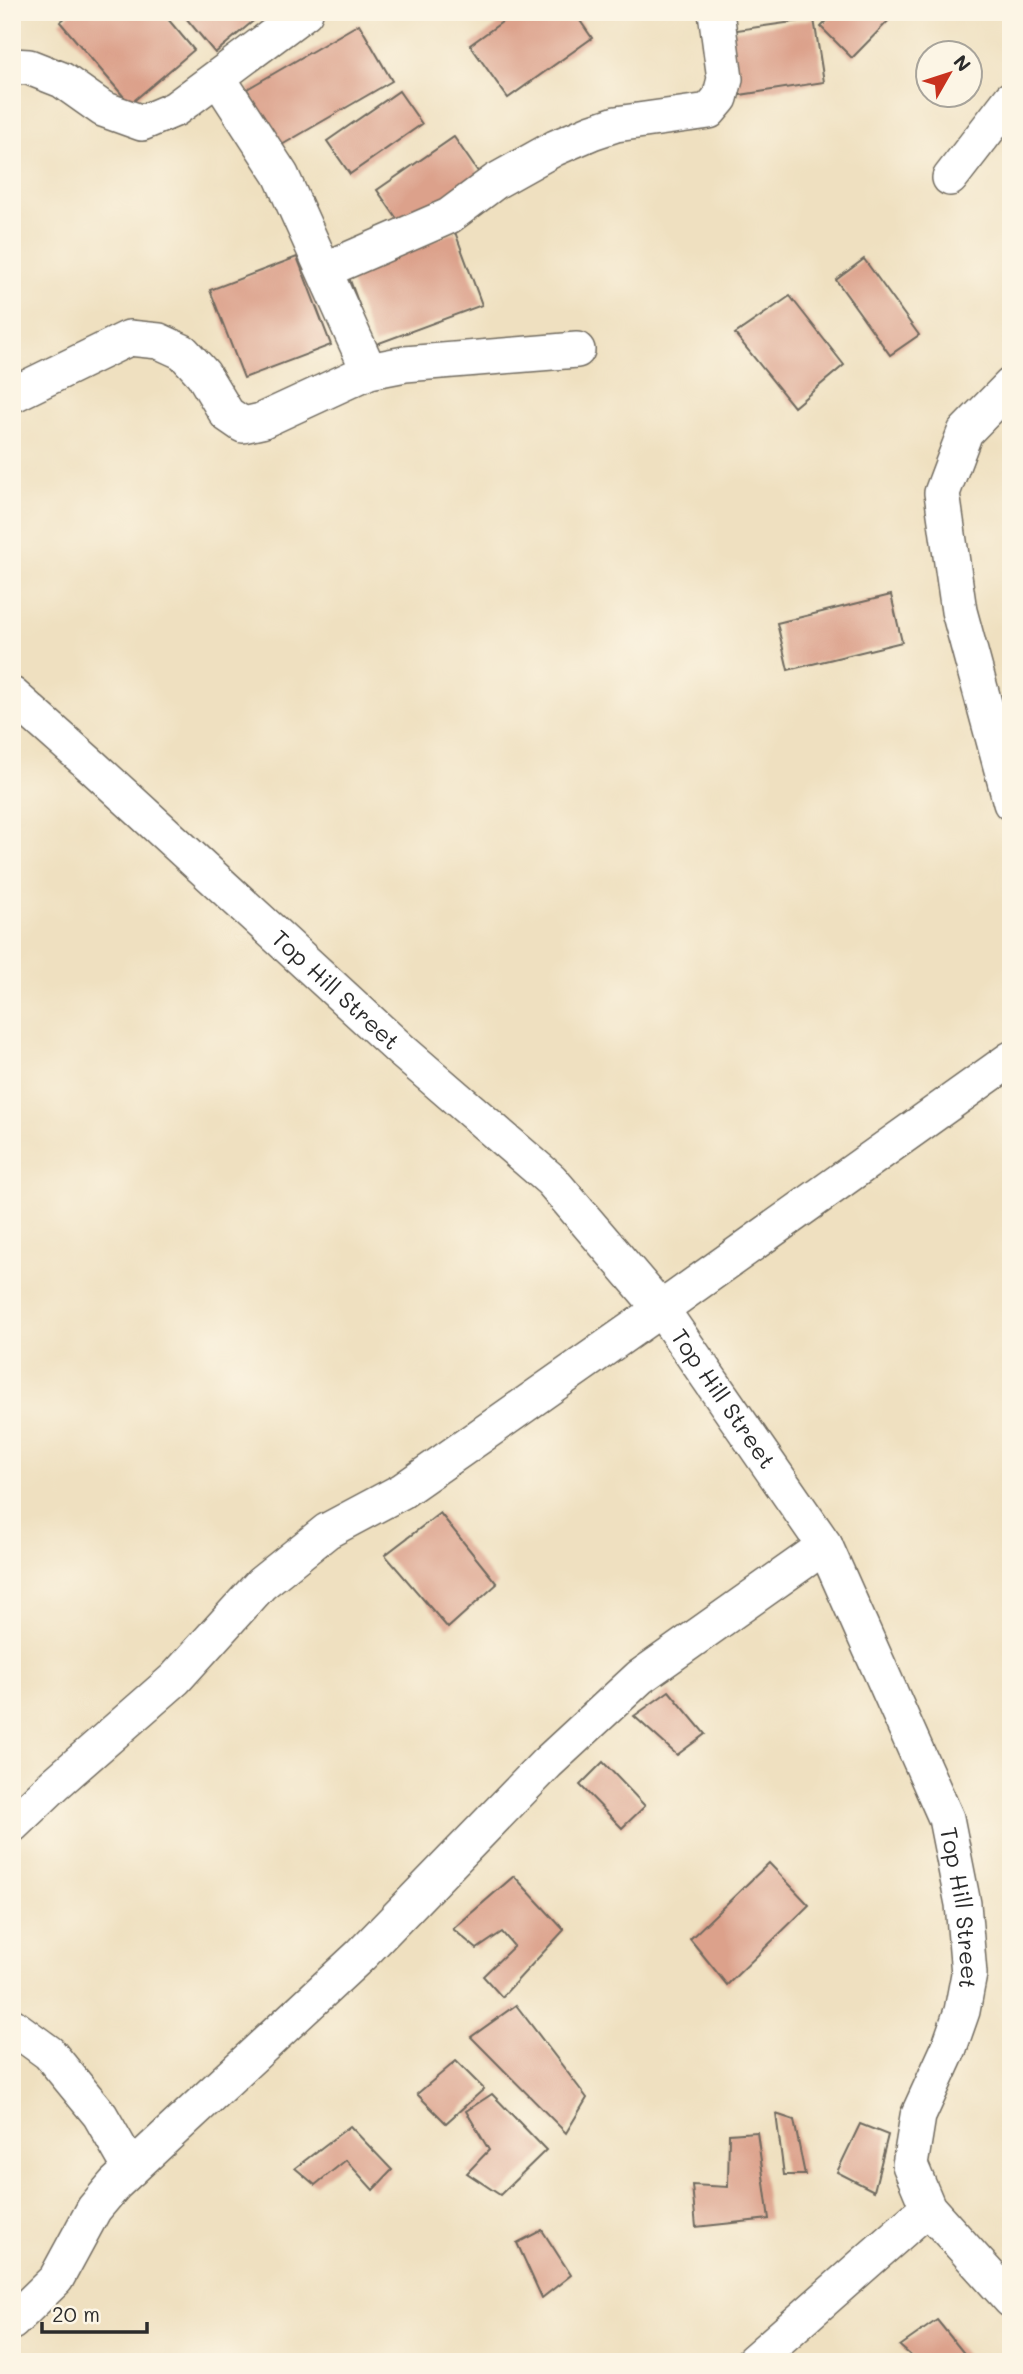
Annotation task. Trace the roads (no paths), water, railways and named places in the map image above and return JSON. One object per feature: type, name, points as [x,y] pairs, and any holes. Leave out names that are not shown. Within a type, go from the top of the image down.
[{"type":"street","points":[[12,66],[29,67],[62,80],[103,109],[142,123],[175,109],[305,12]]},
{"type":"street","points":[[325,270],[449,216],[496,181],[555,148],[592,132],[616,124],[709,111],[720,99],[725,79],[716,12]]},
{"type":"street","points":[[218,78],[281,175],[369,371]]},
{"type":"street","points":[[950,178],[1011,99]]},
{"type":"street","points":[[12,395],[129,338],[159,341],[183,352],[203,374],[227,414],[243,425],[261,421],[369,371],[405,364],[578,350]]},
{"type":"street","points":[[1011,385],[965,432],[942,493],[959,611],[1011,803]]},
{"type":"street","name":"Top Hill Street","points":[[12,695],[93,766],[402,1051],[551,1181],[661,1309],[824,1546],[946,1818],[963,1904],[968,1973],[962,2011],[949,2048],[918,2116],[910,2165],[928,2207],[1011,2300]]},
{"type":"street","points":[[12,1825],[175,1679],[261,1584],[327,1531],[402,1491],[1011,1059]]},
{"type":"street","points":[[12,2322],[56,2279],[94,2209],[131,2169],[361,1955],[547,1763],[640,1678],[824,1546]]},
{"type":"street","points":[[12,2026],[49,2053],[100,2115],[131,2169]]},
{"type":"street","points":[[753,2362],[928,2207]]}]
